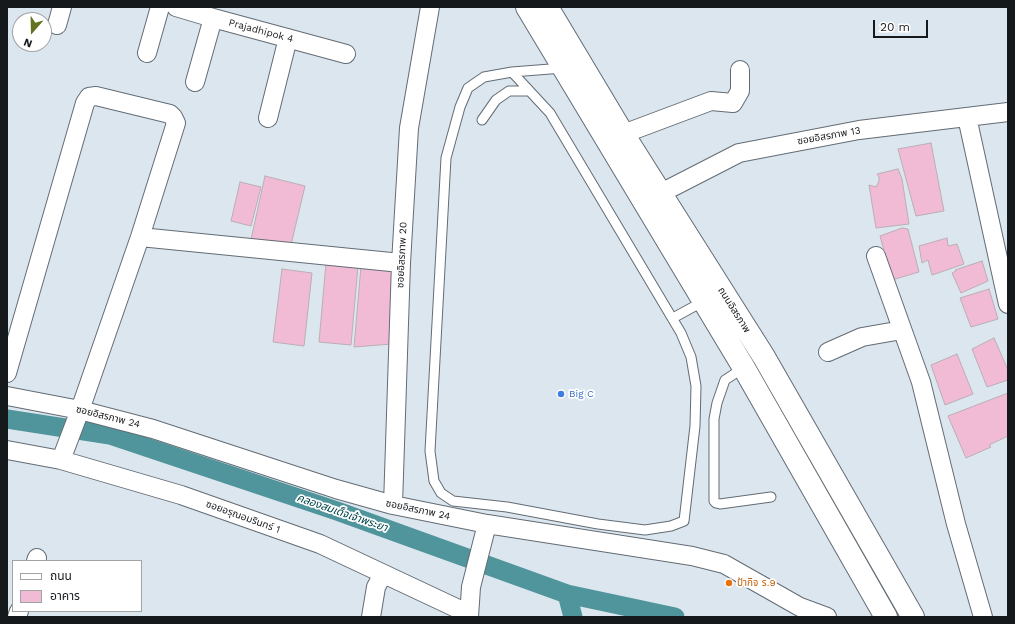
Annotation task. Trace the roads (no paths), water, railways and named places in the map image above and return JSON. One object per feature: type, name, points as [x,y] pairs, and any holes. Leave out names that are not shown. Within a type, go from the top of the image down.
[{"type":"main road","points":[[526,7],[704,301],[754,362],[884,617]]},
{"type":"main road","name":"ถนนอิสรภาพ","points":[[547,7],[623,134],[661,193],[754,362],[912,617]]},
{"type":"street","points":[[57,25],[62,7]]},
{"type":"street","points":[[147,53],[160,7]]},
{"type":"street","name":"Prajadhipok 4","points":[[176,7],[346,54]]},
{"type":"street","name":"ซอยอิสรภาพ 20","points":[[393,505],[402,263],[409,128],[430,7]]},
{"type":"street","points":[[195,82],[213,18]]},
{"type":"street","points":[[268,118],[288,38]]},
{"type":"street","points":[[623,134],[711,101],[733,103],[740,91],[740,70]]},
{"type":"street","points":[[7,373],[85,103],[89,97],[96,96],[170,114],[176,123],[140,237],[64,454]]},
{"type":"street","name":"ซอยอิสรภาพ 13","points":[[661,193],[738,153],[859,130],[1008,112]]},
{"type":"street","points":[[967,117],[1008,304]]},
{"type":"street","points":[[140,237],[402,263]]},
{"type":"street","points":[[876,256],[921,382],[956,524],[982,617]]},
{"type":"street","points":[[828,352],[862,337],[902,330]]},
{"type":"street","name":"ซอยอิสรภาพ 24","points":[[7,396],[78,416],[153,428],[336,489],[393,505],[486,524],[692,556],[724,564],[800,607],[827,617]]},
{"type":"street","name":"ซอยอรุณอมรินทร์ 1","points":[[7,450],[64,454],[320,544],[469,615]]},
{"type":"street","points":[[469,615],[470,587],[486,524]]},
{"type":"street","points":[[371,617],[376,587],[383,574]]},
{"type":"lane","points":[[512,72],[550,113],[682,333],[691,357],[696,386],[695,426],[684,521],[671,526],[645,530],[598,524],[507,507],[453,501],[441,493],[434,481],[430,451],[446,158],[460,108],[468,88],[484,77],[512,72],[564,68]]},
{"type":"lane","points":[[482,120],[496,100],[508,91],[529,91]]},
{"type":"lane","points":[[673,318],[704,301]]},
{"type":"lane","points":[[754,362],[725,380],[716,403],[714,419],[714,500],[716,503],[720,504],[771,497]]},
{"type":"waterway","name":"คลองสมเด็จเจ้าพระยา","points":[[7,419],[110,435],[337,511],[567,594],[675,617]]},
{"type":"waterway","points":[[567,594],[573,617]]},
{"type":"place","name":"Big C","points":[[561,394]]},
{"type":"place","name":"ป้ากิจ ร.9","points":[[729,583]]}]
